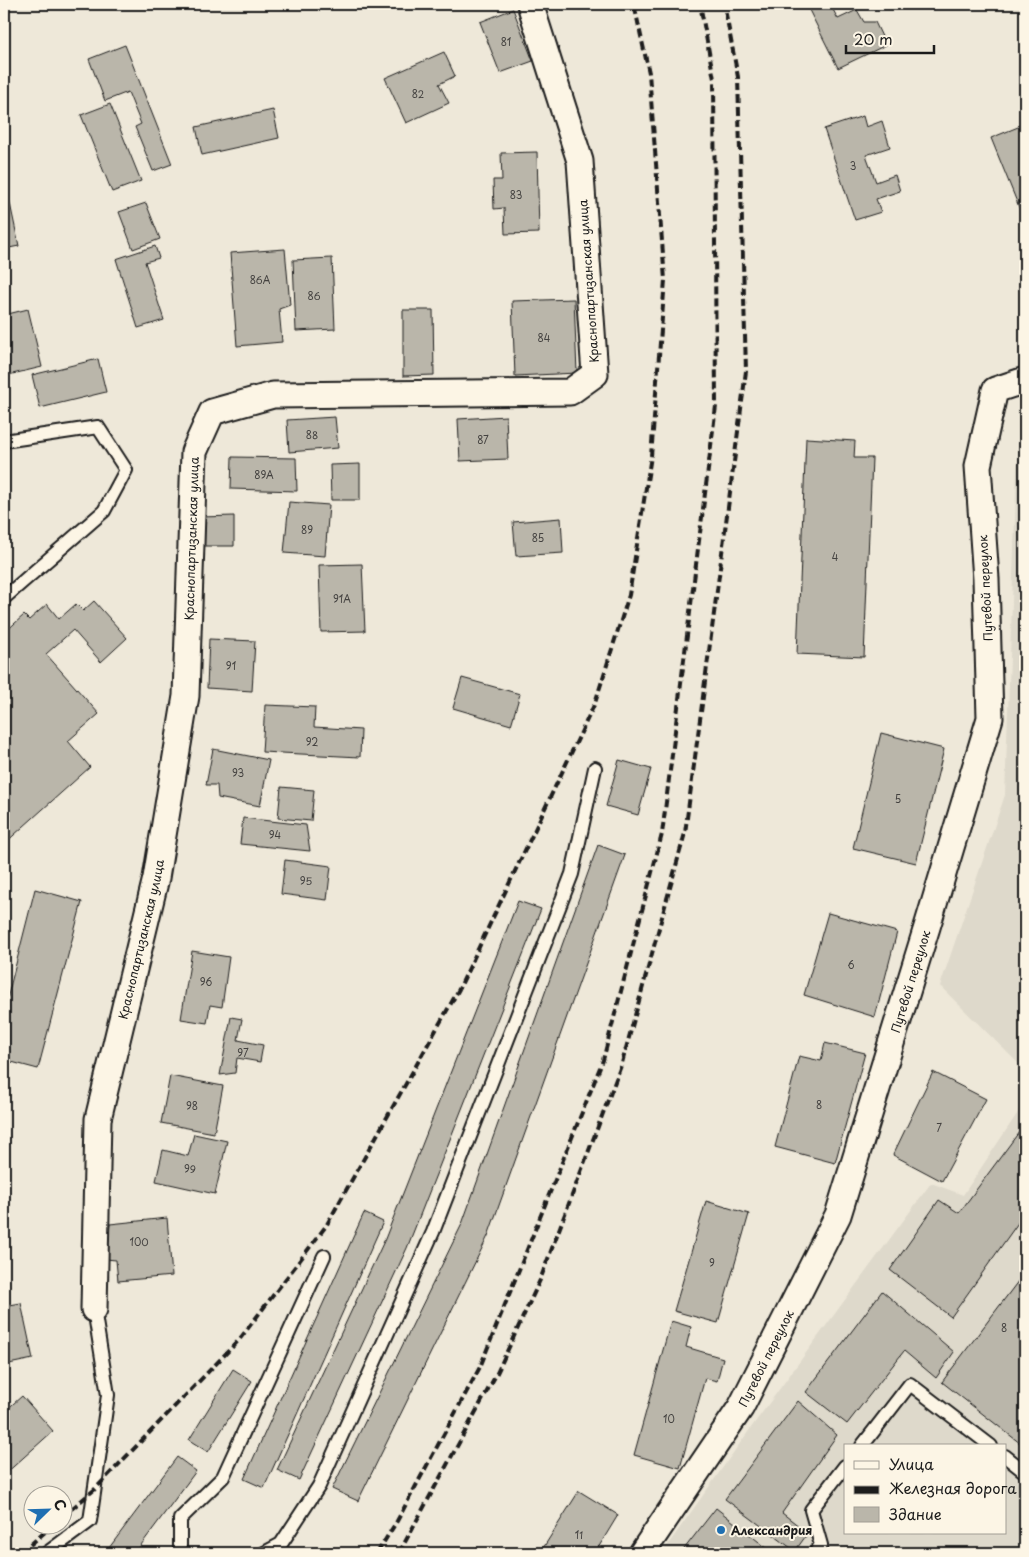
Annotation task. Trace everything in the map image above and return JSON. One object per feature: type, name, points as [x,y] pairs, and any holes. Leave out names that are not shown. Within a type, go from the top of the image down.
[{"type":"street","name":"Краснопартизанская улица","points":[[94,1309],[98,1120],[156,878],[186,696],[194,452],[212,412],[273,395],[570,392],[595,374],[580,161],[530,4]]},
{"type":"street","name":"Путевой переулок","points":[[642,1553],[741,1407],[838,1215],[990,718],[986,579],[978,466],[995,390],[1025,380]]},
{"type":"lane","points":[[4,441],[98,427],[126,470],[104,511],[4,598]]},
{"type":"lane","points":[[264,1553],[281,1544],[319,1486],[433,1232],[572,874],[595,768]]},
{"type":"lane","points":[[180,1553],[180,1519],[223,1477],[324,1256]]},
{"type":"lane","points":[[47,1553],[90,1521],[108,1395],[94,1309]]},
{"type":"lane","points":[[864,1444],[910,1384],[988,1444]]},
{"type":"lane","points":[[1006,1457],[1025,1472]]},
{"type":"lane","points":[[815,1553],[821,1546],[811,1510],[844,1467]]},
{"type":"shaded area","points":[[1025,448],[1025,1070],[940,986],[1005,795],[1017,465]]},
{"type":"shaded area","points":[[1025,1105],[1025,1553],[662,1553],[753,1425],[931,1183],[963,1195],[1021,1108]]},
{"type":"building","points":[[806,4],[830,4],[838,19],[857,10],[864,22],[875,22],[886,45],[838,68]]},
{"type":"building","points":[[513,9],[533,61],[500,73],[480,22]]},
{"type":"building","points":[[125,45],[172,164],[153,171],[135,127],[141,124],[128,92],[105,101],[89,59]]},
{"type":"building","points":[[444,52],[455,76],[439,84],[449,103],[406,123],[385,78]]},
{"type":"building","points":[[110,104],[141,181],[112,192],[81,115]]},
{"type":"building","points":[[273,110],[279,138],[202,155],[196,127]]},
{"type":"building","points":[[863,116],[866,127],[882,121],[890,147],[866,155],[876,182],[895,175],[900,191],[876,199],[881,212],[855,220],[824,129]]},
{"type":"building","points":[[1023,125],[1025,132],[1025,222],[991,138]]},
{"type":"building","points":[[537,152],[539,233],[505,234],[504,208],[494,209],[493,180],[502,180],[501,153]]},
{"type":"building","points":[[4,175],[19,246],[4,249]]},
{"type":"building","points":[[146,203],[160,239],[133,249],[119,212]]},
{"type":"building","points":[[155,246],[159,258],[145,262],[164,320],[138,328],[116,259]]},
{"type":"building","points":[[285,249],[290,305],[279,309],[282,342],[237,346],[230,253]]},
{"type":"building","points":[[332,258],[335,329],[296,331],[293,260]]},
{"type":"building","points":[[574,299],[577,373],[515,376],[512,301]]},
{"type":"building","points":[[28,309],[42,367],[4,376],[4,315]]},
{"type":"building","points":[[403,310],[433,310],[434,375],[403,376]]},
{"type":"building","points":[[98,359],[106,392],[40,408],[32,375]]},
{"type":"building","points":[[506,416],[508,459],[460,461],[458,419]]},
{"type":"building","points":[[335,417],[338,448],[289,452],[287,420]]},
{"type":"building","points":[[806,438],[855,441],[854,458],[872,458],[864,657],[797,654]]},
{"type":"building","points":[[232,457],[296,458],[297,491],[231,489]]},
{"type":"building","points":[[360,464],[360,500],[331,500],[330,465]]},
{"type":"building","points":[[289,502],[329,505],[325,556],[284,553]]},
{"type":"building","points":[[234,516],[234,546],[201,546],[201,517]]},
{"type":"building","points":[[561,518],[563,553],[516,556],[513,522]]},
{"type":"building","points":[[362,564],[365,631],[321,632],[319,565]]},
{"type":"building","points":[[94,601],[127,638],[101,662],[73,630],[46,654],[99,714],[68,741],[90,767],[4,844],[4,633],[24,615],[29,620],[47,604],[59,619],[76,604],[83,611]]},
{"type":"building","points":[[209,639],[255,641],[252,691],[207,688]]},
{"type":"building","points":[[462,678],[520,694],[511,725],[453,708]]},
{"type":"building","points":[[265,705],[315,707],[314,727],[361,730],[360,757],[262,752]]},
{"type":"building","points":[[881,733],[944,749],[916,863],[853,848]]},
{"type":"building","points":[[213,749],[269,760],[260,806],[218,798],[217,785],[206,785]]},
{"type":"building","points":[[619,760],[651,769],[638,815],[606,806]]},
{"type":"building","points":[[281,787],[314,790],[311,821],[278,818]]},
{"type":"building","points":[[243,818],[306,825],[310,851],[240,844]]},
{"type":"building","points":[[598,845],[625,855],[488,1236],[358,1501],[332,1489],[462,1224]]},
{"type":"building","points":[[285,860],[331,866],[327,900],[281,894]]},
{"type":"building","points":[[35,889],[82,902],[38,1069],[4,1060],[4,1011]]},
{"type":"building","points":[[518,901],[541,909],[407,1248],[299,1480],[277,1470],[385,1239]]},
{"type":"building","points":[[828,913],[897,932],[875,1017],[804,995]]},
{"type":"building","points":[[192,951],[229,957],[222,1007],[210,1005],[207,1023],[181,1019]]},
{"type":"building","points":[[231,1017],[242,1019],[238,1040],[263,1045],[260,1062],[237,1058],[235,1073],[220,1075]]},
{"type":"building","points":[[825,1043],[865,1053],[835,1163],[775,1147],[799,1056],[821,1061]]},
{"type":"building","points":[[933,1072],[986,1099],[942,1181],[893,1155]]},
{"type":"building","points":[[170,1076],[223,1086],[214,1133],[161,1123]]},
{"type":"building","points":[[1025,1124],[1025,1213],[951,1317],[890,1270],[939,1200],[959,1213]]},
{"type":"building","points":[[194,1134],[227,1141],[215,1194],[156,1181],[163,1150],[188,1156]]},
{"type":"building","points":[[706,1201],[749,1214],[718,1323],[674,1311]]},
{"type":"building","points":[[364,1213],[383,1222],[264,1488],[244,1479]]},
{"type":"building","points":[[167,1218],[172,1276],[118,1281],[116,1260],[106,1259],[110,1224]]},
{"type":"building","points":[[1025,1272],[1025,1447],[942,1382]]},
{"type":"building","points":[[882,1291],[954,1352],[936,1378],[904,1351],[847,1424],[806,1392]]},
{"type":"building","points":[[21,1303],[33,1359],[4,1365],[4,1306]]},
{"type":"building","points":[[671,1321],[691,1327],[686,1347],[723,1358],[717,1381],[705,1378],[680,1468],[634,1455]]},
{"type":"building","points":[[233,1369],[252,1381],[208,1452],[189,1440]]},
{"type":"building","points":[[22,1396],[53,1431],[4,1475],[4,1412]]},
{"type":"building","points":[[798,1401],[837,1435],[782,1513],[808,1533],[795,1551],[725,1499]]},
{"type":"building","points":[[177,1457],[196,1471],[135,1553],[106,1552]]},
{"type":"building","points":[[579,1491],[618,1515],[595,1553],[540,1553]]},
{"type":"building","name":"Александрия","points":[[716,1508],[773,1553],[681,1553]]},
{"type":"railway","points":[[72,1509],[94,1490],[239,1340],[326,1226],[459,989],[595,703],[629,595],[651,456],[665,280],[649,73],[634,4]]},
{"type":"railway","points":[[377,1553],[397,1521],[480,1367],[603,1060],[662,834],[716,406],[714,79],[700,4]]},
{"type":"railway","points":[[399,1553],[497,1373],[540,1280],[622,1063],[685,833],[746,371],[738,77],[724,4]]},
{"type":"railway","points":[[21,1553],[43,1534]]},
{"type":"place","name":"Александрия","points":[[721,1530]]}]
